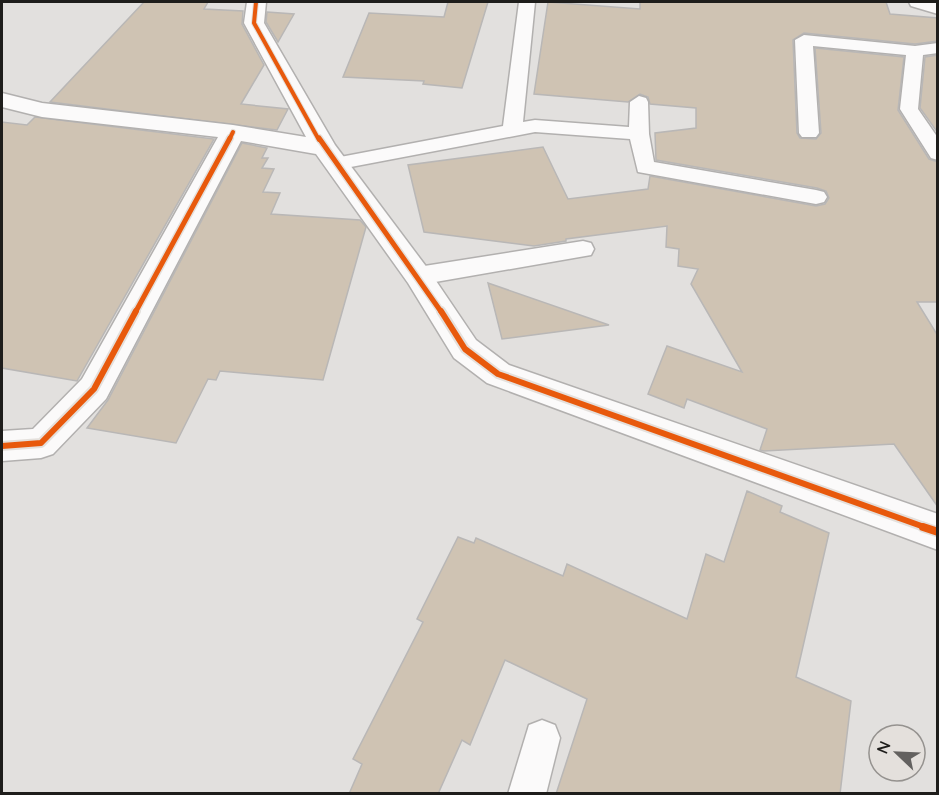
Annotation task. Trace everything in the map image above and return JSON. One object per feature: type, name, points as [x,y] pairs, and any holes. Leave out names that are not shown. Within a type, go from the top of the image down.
[{"type":"street","points":[[256,2],[254,24],[329,156],[418,276],[465,350],[498,374],[938,532]]},
{"type":"street","points":[[918,2],[938,8]]},
{"type":"street","points":[[2,100],[42,110],[233,132],[329,156]]},
{"type":"street","points":[[2,446],[41,443],[94,389],[233,132]]},
{"type":"lane","points":[[512,130],[527,2]]},
{"type":"lane","points":[[809,133],[804,40],[915,51],[938,48]]},
{"type":"lane","points":[[915,51],[909,109],[938,154]]},
{"type":"lane","points":[[639,102],[639,134],[645,167],[816,197]]},
{"type":"lane","points":[[329,156],[535,126],[639,134]]},
{"type":"lane","points":[[418,276],[584,249]]},
{"type":"lane","points":[[527,794],[542,738]]},
{"type":"building","points":[[144,2],[208,2],[204,9],[243,11],[242,24],[264,65],[241,104],[288,109],[277,130],[50,102]]},
{"type":"building","points":[[448,2],[488,2],[462,88],[423,84],[424,81],[343,77],[369,13],[444,17]]},
{"type":"building","points":[[548,2],[640,9],[640,2],[886,2],[890,14],[938,18],[938,41],[915,44],[804,33],[793,40],[797,133],[800,138],[816,139],[821,133],[815,48],[904,57],[898,110],[929,159],[938,162],[938,302],[917,302],[938,336],[938,507],[894,444],[764,451],[760,450],[767,429],[687,399],[684,408],[648,394],[667,346],[742,372],[691,284],[698,269],[678,266],[679,249],[666,247],[667,226],[566,239],[566,241],[534,246],[424,232],[408,165],[543,147],[568,199],[648,189],[650,176],[816,206],[825,204],[829,198],[826,191],[817,188],[656,160],[655,133],[696,128],[696,108],[650,104],[648,97],[640,94],[628,102],[534,94]]},
{"type":"building","points":[[267,12],[294,14],[278,42],[266,22]]},
{"type":"building","points":[[938,55],[938,133],[920,108],[925,57]]},
{"type":"building","points":[[35,117],[214,139],[77,381],[2,368],[2,122],[27,125]]},
{"type":"building","points":[[242,143],[267,148],[262,158],[268,158],[262,168],[274,169],[263,192],[280,193],[271,214],[360,220],[366,227],[323,380],[220,371],[216,380],[208,379],[176,443],[87,428],[108,400]]},
{"type":"building","points":[[488,283],[609,325],[502,339]]},
{"type":"building","points":[[747,491],[782,506],[780,512],[829,533],[796,677],[851,701],[840,794],[556,794],[587,699],[505,660],[470,745],[462,740],[438,794],[349,794],[362,764],[353,759],[423,622],[417,619],[458,537],[474,543],[476,538],[563,576],[567,564],[687,619],[706,554],[724,562]]},
{"type":"cycle path","points":[[256,2],[254,23],[324,148],[418,276],[465,349],[498,374],[938,532]]},
{"type":"cycle path","points":[[2,446],[41,443],[94,389],[233,132]]}]
